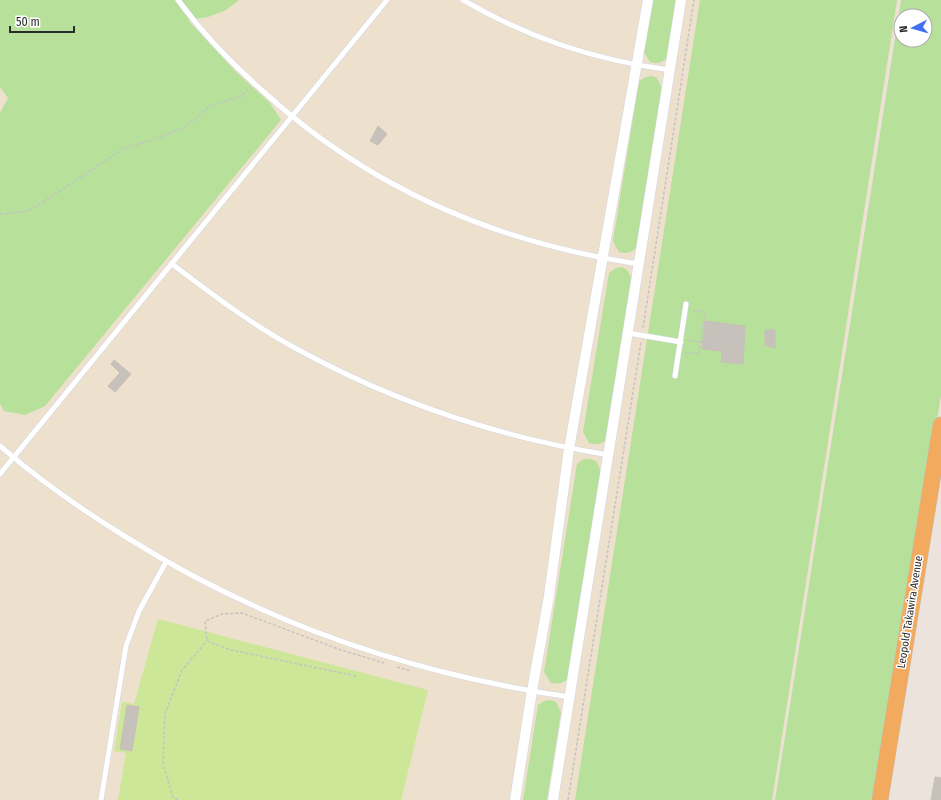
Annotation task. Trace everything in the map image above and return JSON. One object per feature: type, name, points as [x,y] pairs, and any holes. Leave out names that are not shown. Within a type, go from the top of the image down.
[{"type":"highway","name":"Leopold Takawira Avenue","points":[[880,800],[941,425]]},
{"type":"street","points":[[515,800],[532,691],[550,596],[570,449],[638,66],[648,0]]},
{"type":"street","points":[[553,800],[681,0]]},
{"type":"lane","points":[[178,0],[189,15],[238,69],[291,117],[331,147],[373,174],[416,197],[461,218],[507,234],[541,244],[603,258],[639,264]]},
{"type":"lane","points":[[0,474],[387,0]]},
{"type":"lane","points":[[463,0],[494,18],[540,39],[588,55],[638,66],[670,70]]},
{"type":"lane","points":[[172,264],[231,308],[294,348],[360,381],[434,412],[498,432],[570,449],[609,455]]},
{"type":"lane","points":[[675,376],[686,306]]},
{"type":"lane","points":[[628,333],[681,342]]},
{"type":"lane","points":[[0,446],[87,513],[166,562],[223,593],[283,620],[343,643],[433,670],[532,691],[570,697]]},
{"type":"lane","points":[[101,800],[126,646],[139,611],[166,562]]},
{"type":"path","points":[[568,800],[694,0]]},
{"type":"path","points":[[0,214],[29,211],[125,148],[184,128],[210,106],[240,98],[254,83]]},
{"type":"path","points":[[679,351],[699,354],[705,312],[686,306]]},
{"type":"path","points":[[178,800],[173,797],[163,764],[165,714],[182,670],[207,641],[205,621],[222,614],[242,613],[341,650],[411,671]]},
{"type":"path","points":[[207,641],[231,650],[356,676]]},
{"type":"shaded area","points":[[0,0],[899,0],[898,8],[893,8],[893,38],[774,800],[0,800]]},
{"type":"green space","points":[[0,0],[239,0],[226,10],[208,17],[188,20],[235,71],[270,103],[281,120],[45,406],[25,415],[4,411],[0,404],[0,113],[8,98],[0,87]]},
{"type":"green space","points":[[652,0],[676,0],[667,58],[657,63],[650,62],[643,51]]},
{"type":"green space","points":[[700,0],[897,0],[896,8],[893,8],[893,26],[772,800],[575,800]]},
{"type":"green space","points":[[901,0],[941,0],[941,396],[874,800],[775,800],[893,48],[933,48],[933,8],[900,8]]},
{"type":"green space","points":[[652,76],[657,78],[662,88],[637,247],[633,251],[622,253],[619,252],[613,241],[639,81],[646,77]]},
{"type":"green space","points":[[622,267],[627,270],[632,279],[607,439],[599,444],[594,444],[589,443],[583,432],[609,273],[616,268]]},
{"type":"green space","points":[[584,459],[596,461],[601,471],[568,678],[560,683],[551,683],[544,672],[577,464]]},
{"type":"green space","points":[[158,619],[428,690],[401,800],[118,800],[126,753],[114,751],[122,702],[134,704]]},
{"type":"green space","points":[[551,700],[556,702],[561,712],[547,800],[523,800],[538,705],[544,701]]},
{"type":"building","points":[[378,126],[387,134],[378,145],[370,141]]},
{"type":"building","points":[[705,321],[745,326],[743,364],[721,362],[722,351],[702,349]]},
{"type":"building","points":[[765,330],[775,330],[775,348],[765,345]]},
{"type":"building","points":[[114,360],[131,374],[115,392],[108,386],[120,373],[111,364]]},
{"type":"building","points":[[127,705],[139,707],[132,751],[120,749]]},
{"type":"building","points":[[935,777],[941,778],[941,800],[931,800]]}]
